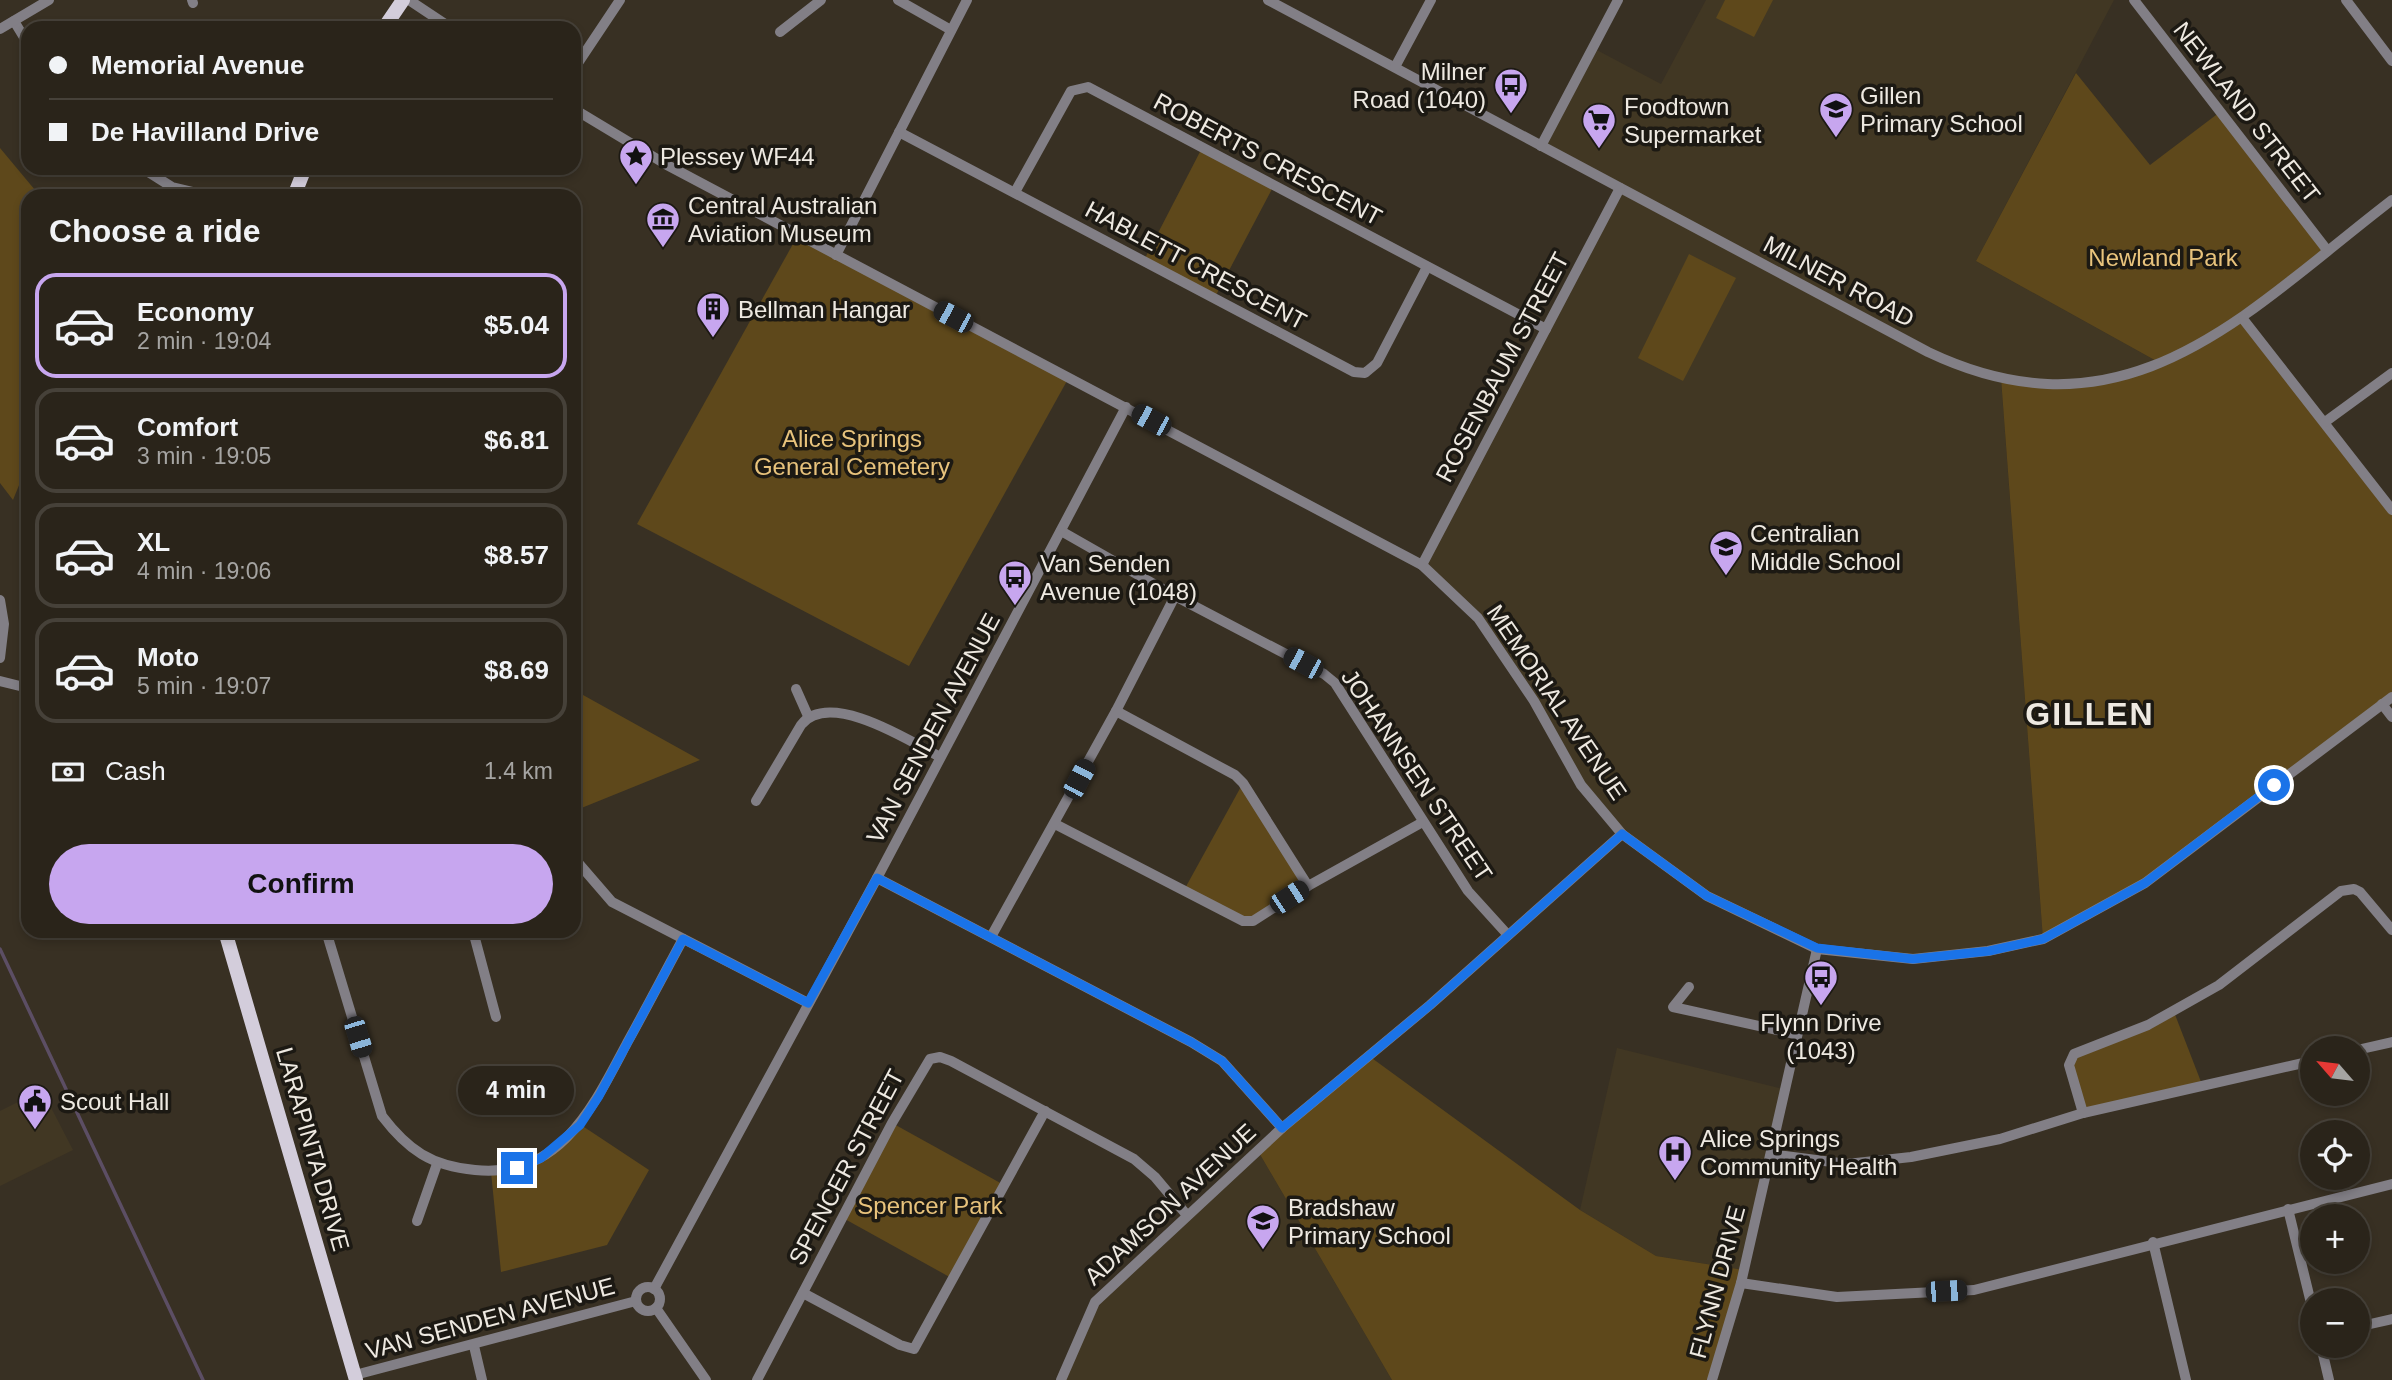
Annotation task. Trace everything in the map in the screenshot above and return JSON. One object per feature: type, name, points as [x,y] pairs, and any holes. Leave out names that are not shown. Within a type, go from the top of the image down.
[{"type":"main road","points":[[389,21],[403,0]]},
{"type":"main road","name":"LARAPINTA DRIVE","points":[[227,938],[356,1378]]},
{"type":"street","points":[[0,29],[49,0]]},
{"type":"street","points":[[409,0],[440,21]]},
{"type":"street","points":[[581,58],[620,0]]},
{"type":"street","points":[[780,32],[821,0]]},
{"type":"street","points":[[898,0],[951,30]]},
{"type":"street","points":[[836,255],[967,0]]},
{"type":"street","name":"MILNER ROAD","points":[[1268,0],[1928,352],[1956,365],[2001,378],[2071,383],[2113,379],[2179,356],[2243,319],[2392,200]]},
{"type":"street","points":[[1395,67],[1431,0]]},
{"type":"street","points":[[1541,146],[1618,0]]},
{"type":"street","name":"NEWLAND STREET","points":[[2134,0],[2327,250]]},
{"type":"street","points":[[2346,0],[2392,61]]},
{"type":"street","points":[[14,21],[21,32]]},
{"type":"street","name":"ROBERTS CRESCENT","points":[[1015,192],[1071,91],[1088,87],[1546,329]]},
{"type":"street","name":"MEMORIAL AVENUE","points":[[581,113],[667,166],[1422,565],[1478,618],[1534,701],[1581,785],[1622,834],[1707,896],[1817,948],[1913,959],[1989,951],[2043,939],[2145,883],[2392,697]]},
{"type":"street","name":"HABLETT CRESCENT","points":[[899,132],[1354,372],[1365,373],[1377,363],[1427,267]]},
{"type":"street","points":[[153,175],[180,189]]},
{"type":"street","name":"ROSENBAUM STREET","points":[[1422,565],[1620,188]]},
{"type":"street","points":[[2243,319],[2392,510]]},
{"type":"street","points":[[2325,422],[2392,373]]},
{"type":"street","name":"VAN SENDEN AVENUE","points":[[654,1289],[877,878],[1126,407]]},
{"type":"street","name":"JOHANNSEN STREET","points":[[1061,531],[1175,596],[1324,674],[1335,683],[1421,823],[1468,891],[1507,934]]},
{"type":"street","points":[[992,936],[1116,711],[1175,596]]},
{"type":"street","points":[[0,600],[4,624],[0,658]]},
{"type":"street","points":[[0,681],[21,686]]},
{"type":"street","points":[[796,689],[808,716]]},
{"type":"street","points":[[2382,704],[2392,717]]},
{"type":"street","points":[[1116,711],[1235,775],[1243,783],[1308,886]]},
{"type":"street","points":[[756,801],[808,716],[820,712],[842,713],[877,723],[940,757]]},
{"type":"street","points":[[1055,824],[1243,920],[1253,921],[1308,886],[1421,823]]},
{"type":"street","name":"ADAMSON AVENUE","points":[[1061,1380],[1095,1302],[1186,1214],[1282,1128],[1430,1005],[1622,834]]},
{"type":"street","points":[[581,866],[612,902],[808,1003]]},
{"type":"street","points":[[877,878],[992,936],[1222,1061],[1282,1128]]},
{"type":"street","points":[[2083,1113],[2069,1065],[2074,1054],[2148,1025],[2219,985],[2341,891],[2354,889],[2360,892],[2392,930]]},
{"type":"street","points":[[328,938],[382,1116],[394,1132],[437,1164],[491,1172],[517,1168],[555,1149],[580,1125],[599,1096],[683,939]]},
{"type":"street","points":[[475,938],[496,1017]]},
{"type":"street","name":"FLYNN DRIVE","points":[[1712,1380],[1741,1283],[1795,1034],[1817,948]]},
{"type":"street","points":[[1689,987],[1674,1007],[1795,1034]]},
{"type":"street","points":[[2370,1047],[2392,1042]]},
{"type":"street","name":"SPENCER STREET","points":[[757,1380],[892,1123],[930,1059],[940,1057],[951,1061],[1134,1158],[1155,1177],[1186,1214]]},
{"type":"street","points":[[1771,1154],[1847,1164],[1911,1157],[2000,1139],[2083,1113],[2300,1064]]},
{"type":"street","points":[[803,1293],[901,1345],[914,1349],[1045,1111]]},
{"type":"street","points":[[416,1222],[437,1164]]},
{"type":"street","points":[[1741,1283],[1837,1297],[1974,1290],[2153,1242],[2392,1184]]},
{"type":"street","points":[[2288,1209],[2307,1288]]},
{"type":"street","points":[[2153,1242],[2186,1380]]},
{"type":"street","points":[[654,1289],[660,1299],[656,1308],[646,1311],[636,1301],[641,1290],[654,1289]]},
{"type":"street","name":"VAN SENDEN AVENUE","points":[[356,1378],[636,1301]]},
{"type":"street","points":[[656,1308],[706,1380]]},
{"type":"street","points":[[2370,1323],[2392,1319]]},
{"type":"street","points":[[474,1346],[482,1380]]},
{"type":"street","points":[[2324,1358],[2329,1380]]},
{"type":"shaded area","name":"Centralian Middle School","points":[[1706,0],[2114,0],[1976,261],[2160,363],[2113,379],[2001,379],[2043,939],[1913,959],[1817,949],[1707,896],[1622,834],[1581,785],[1478,618],[1422,565],[1620,188],[1541,146],[1593,48],[1661,84]]},
{"type":"shaded area","name":"Alice Springs Community Health","points":[[1617,1048],[1783,1089],[1744,1270],[1656,1256],[1580,1210]]},
{"type":"shaded area","points":[[42,1090],[73,1150],[0,1186],[0,1111]]},
{"type":"shaded area","name":"Bradshaw Primary School","points":[[1258,1151],[1392,1380],[1061,1380],[1087,1316]]},
{"type":"green space","points":[[1725,0],[1773,0],[1754,37],[1716,18]]},
{"type":"green space","name":"Newland Park","points":[[2076,73],[2150,165],[2220,112],[2327,250],[2243,319],[2392,510],[2392,697],[2145,883],[2043,939],[2001,378],[2072,383],[2160,363],[1976,261]]},
{"type":"green space","points":[[0,148],[34,189],[21,189],[21,480],[13,500],[0,483]]},
{"type":"green space","points":[[1202,148],[1273,187],[1215,297],[1143,262]]},
{"type":"green space","name":"Alice Springs General Cemetery","points":[[798,235],[1068,379],[909,666],[637,524]]},
{"type":"green space","points":[[1689,254],[1736,278],[1683,381],[1638,358]]},
{"type":"green space","points":[[581,694],[700,760],[581,808]]},
{"type":"green space","points":[[1243,783],[1308,886],[1253,921],[1183,892]]},
{"type":"green space","points":[[2174,1012],[2203,1087],[2083,1113],[2071,1081],[2074,1054]]},
{"type":"green space","points":[[1369,1056],[1580,1210],[1656,1256],[1744,1270],[1712,1380],[1392,1380],[1258,1151]]},
{"type":"green space","name":"Spencer Park","points":[[892,1123],[1004,1185],[955,1280],[843,1218]]},
{"type":"green space","points":[[581,1125],[649,1170],[607,1245],[501,1272],[491,1172],[517,1168]]},
{"type":"waterway","points":[[0,949],[203,1380]]},
{"type":"place","name":"Milner Road (1040)","points":[[1511,115]]},
{"type":"place","name":"Gillen Primary School","points":[[1836,139]]},
{"type":"place","name":"Foodtown Supermarket","points":[[1599,150]]},
{"type":"place","name":"Plessey WF44","points":[[636,186]]},
{"type":"place","name":"Central Australian Aviation Museum","points":[[663,249]]},
{"type":"place","name":"Bellman Hangar","points":[[713,339]]},
{"type":"place","name":"Centralian Middle School","points":[[1726,577]]},
{"type":"place","name":"Van Senden Avenue (1048)","points":[[1015,607]]},
{"type":"place","name":"Flynn Drive (1043)","points":[[1821,1007]]},
{"type":"place","name":"Scout Hall","points":[[35,1131]]},
{"type":"place","name":"Alice Springs Community Health","points":[[1675,1182]]},
{"type":"place","name":"Bradshaw Primary School","points":[[1263,1251]]},
{"type":"district","name":"GILLEN","points":[[2090,714]]},
{"type":"route","points":[[517,1168],[555,1149],[580,1125],[599,1096],[683,939],[808,1003],[877,878],[992,936],[1222,1061],[1282,1128],[1430,1005],[1622,834],[1666,869],[1707,896],[1817,948],[1913,959],[1989,951],[2043,939],[2145,883],[2274,785]]}]
